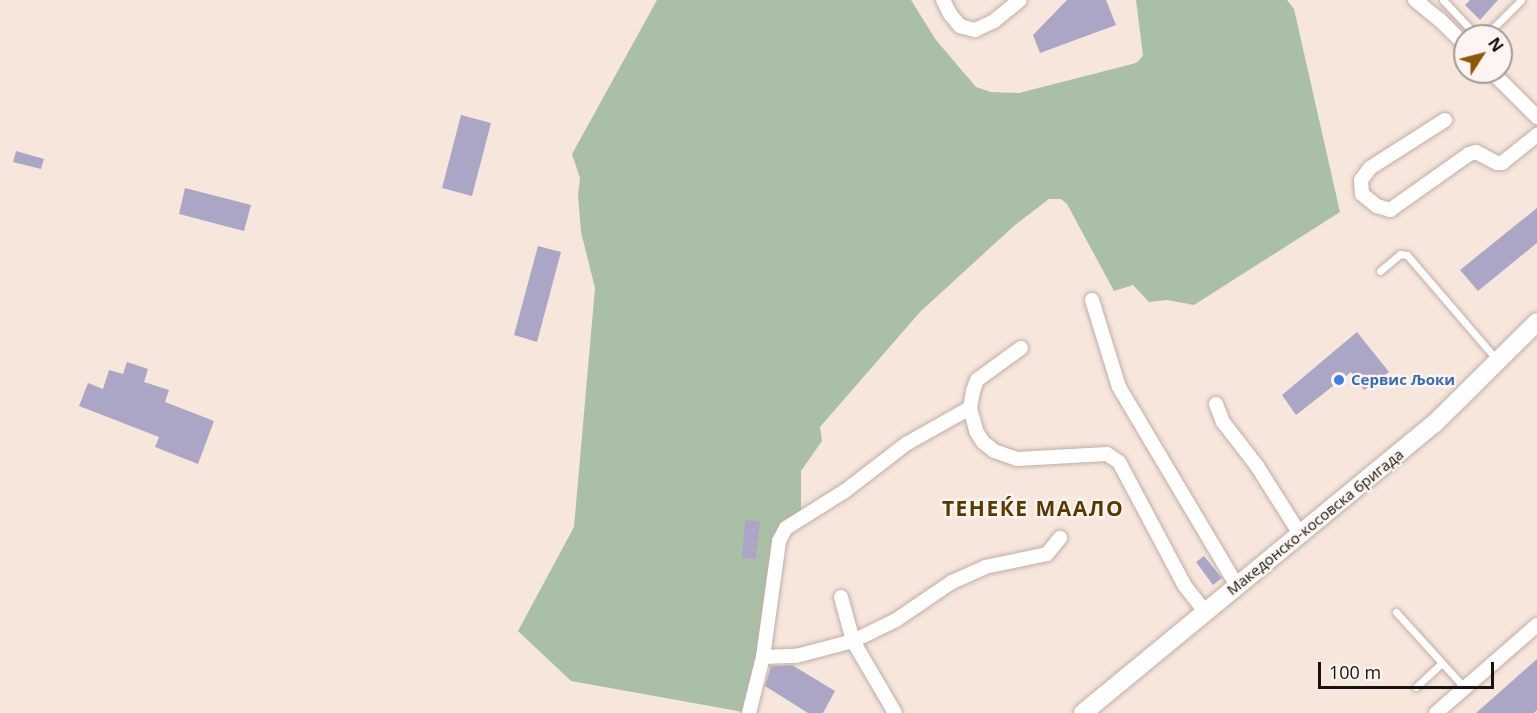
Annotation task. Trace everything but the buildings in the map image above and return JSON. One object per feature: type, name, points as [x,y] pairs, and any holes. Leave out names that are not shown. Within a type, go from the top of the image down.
[{"type":"street","points":[[943,0],[950,14],[960,26],[975,30],[994,21],[1020,0]]},
{"type":"street","points":[[1415,0],[1453,33]]},
{"type":"street","points":[[1504,84],[1537,117]]},
{"type":"street","points":[[1445,120],[1370,168],[1361,180],[1362,194],[1377,206],[1390,210],[1469,154],[1476,152],[1497,163],[1502,163],[1537,135]]},
{"type":"street","points":[[1092,300],[1119,387],[1237,586]]},
{"type":"street","name":"Македонско-косовска бригада","points":[[1083,713],[1434,424],[1537,322]]},
{"type":"street","points":[[1021,348],[977,380],[970,408],[976,431],[994,451],[1017,459],[1107,454],[1119,462],[1185,586],[1204,612]]},
{"type":"street","points":[[1216,404],[1223,422],[1257,466],[1300,534]]},
{"type":"street","points":[[748,713],[763,657],[776,556],[786,528],[845,491],[906,444],[970,408]]},
{"type":"street","points":[[763,657],[796,656],[853,641],[896,620],[952,582],[984,567],[1047,554],[1060,538]]},
{"type":"street","points":[[842,597],[853,641],[895,713]]},
{"type":"street","points":[[1436,713],[1537,626]]},
{"type":"lane","points":[[1443,0],[1466,24]]},
{"type":"lane","points":[[1497,24],[1521,0]]},
{"type":"lane","points":[[1380,271],[1400,254],[1407,255],[1497,361]]},
{"type":"lane","points":[[1396,612],[1465,688]]},
{"type":"lane","points":[[1416,687],[1442,663]]},
{"type":"green space","points":[[657,0],[911,0],[936,40],[976,87],[991,92],[1019,93],[1136,63],[1143,56],[1136,0],[1287,0],[1294,9],[1340,212],[1194,305],[1167,300],[1149,302],[1133,285],[1114,291],[1067,204],[1061,199],[1049,199],[1015,225],[920,312],[820,427],[822,441],[801,471],[801,518],[786,528],[749,713],[571,681],[518,631],[574,527],[595,288],[581,232],[578,195],[580,178],[572,154]]},
{"type":"place","name":"Сервис Љоки","points":[[1339,380]]},
{"type":"district","name":"ТЕНЕЌЕ МААЛО","points":[[1033,508]]}]
